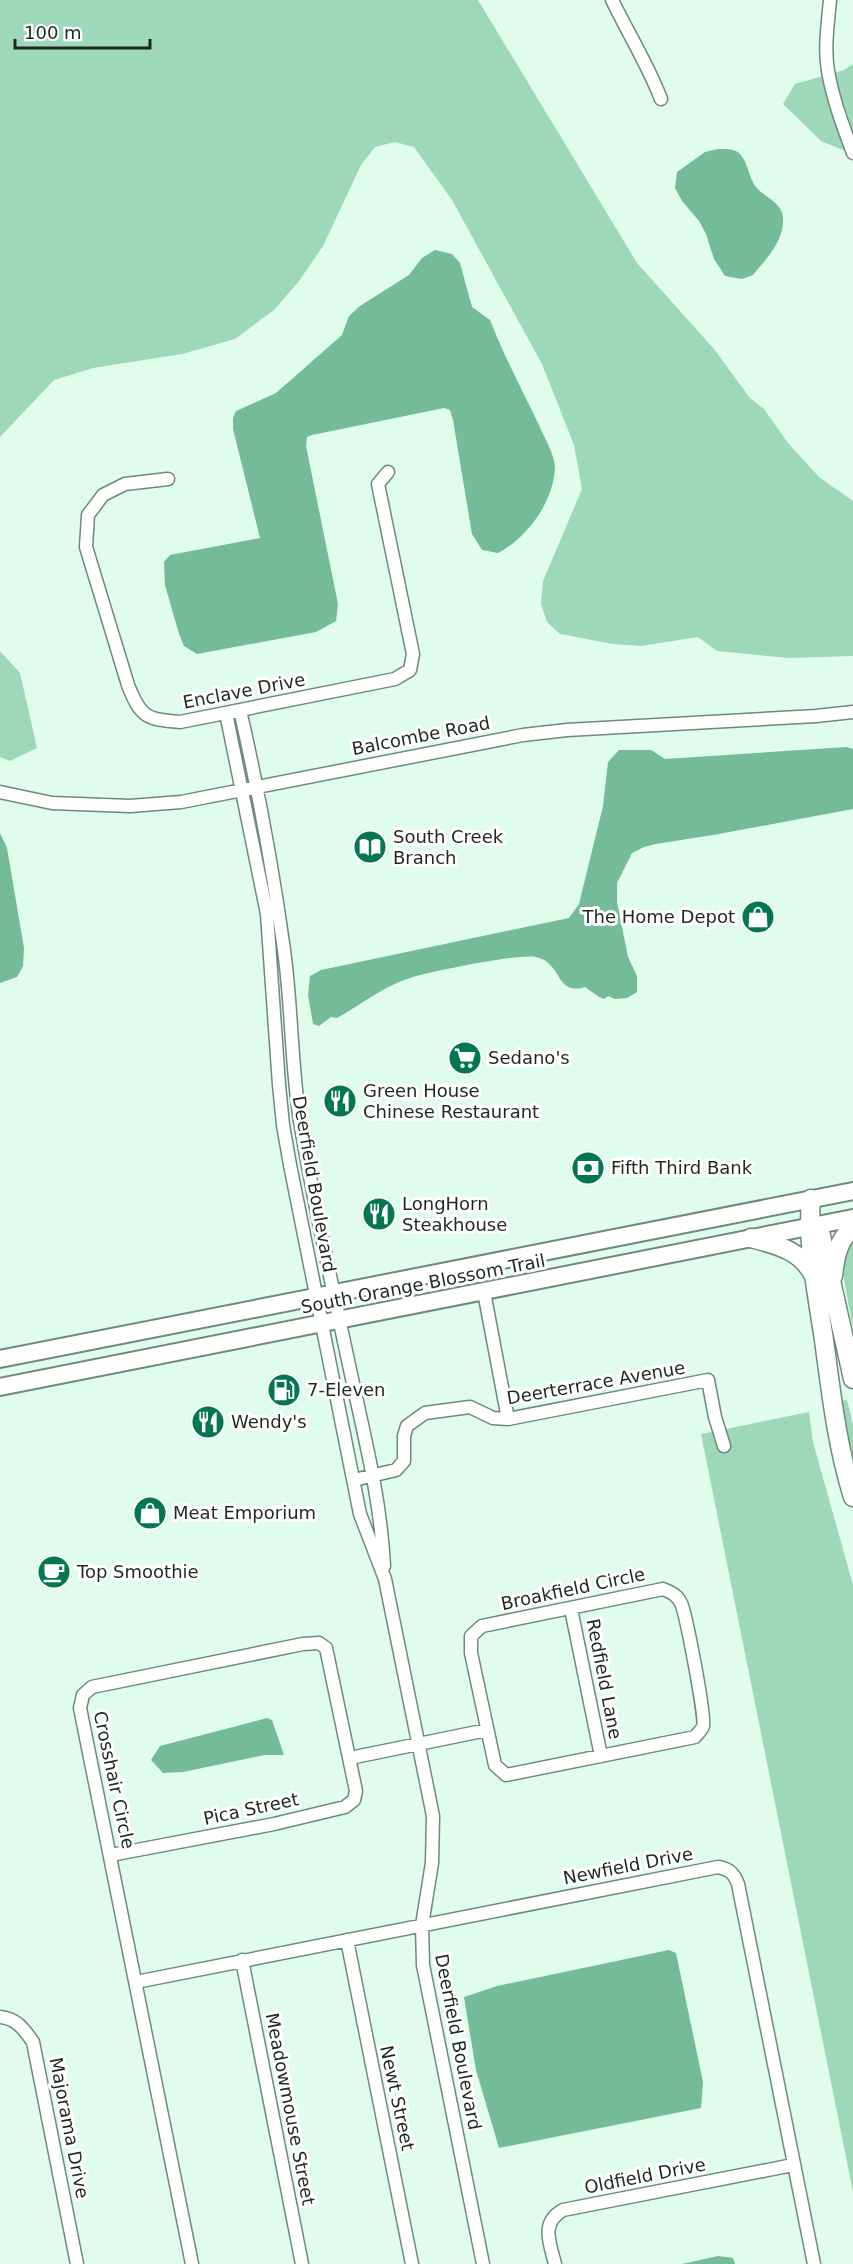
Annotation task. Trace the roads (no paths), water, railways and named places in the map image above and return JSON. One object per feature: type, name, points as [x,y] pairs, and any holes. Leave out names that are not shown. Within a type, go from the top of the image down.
[{"type":"highway","points":[[811,1199],[814,1277],[836,1423],[853,1497]]},
{"type":"highway","points":[[813,1226],[832,1286],[853,1379]]},
{"type":"highway","points":[[832,1286],[834,1260],[839,1246],[853,1227]]},
{"type":"highway","points":[[751,1238],[783,1247],[801,1257],[814,1277]]},
{"type":"main road","name":"South Orange Blossom Trail","points":[[0,1359],[853,1191]]},
{"type":"main road","name":"South Orange Blossom Trail","points":[[0,1387],[853,1218]]},
{"type":"main road","points":[[534,1282],[554,1267],[566,1247]]},
{"type":"street","points":[[612,0],[651,73],[661,99]]},
{"type":"street","points":[[830,0],[827,31],[828,69],[836,107],[853,153]]},
{"type":"street","name":"Enclave Drive","points":[[168,479],[125,484],[103,495],[88,515],[86,547],[136,707],[153,720],[180,722],[396,679],[410,670],[413,654],[378,484],[388,472]]},
{"type":"street","name":"Deerfield Boulevard","points":[[240,710],[257,787],[284,952],[292,1063],[300,1122],[382,1523],[384,1579]]},
{"type":"street","name":"Balcombe Road","points":[[0,792],[52,803],[130,806],[181,802],[523,735],[567,730],[853,712]]},
{"type":"street","name":"Deerfield Boulevard","points":[[226,713],[267,914],[283,1125],[360,1514],[384,1579],[433,1816],[432,1863],[422,1925],[423,1965],[483,2264]]},
{"type":"street","points":[[283,1125],[300,1122]]},
{"type":"street","points":[[484,1292],[508,1419]]},
{"type":"street","name":"Deerterrace Avenue","points":[[354,1480],[396,1470],[404,1461],[404,1436],[407,1426],[425,1413],[470,1407],[493,1418],[508,1419],[708,1380],[724,1446]]},
{"type":"street","name":"Broakfield Circle","points":[[663,1589],[674,1594],[681,1603],[704,1712],[703,1726],[695,1737],[506,1775],[495,1765],[487,1730],[471,1653],[471,1636],[483,1626],[663,1589]]},
{"type":"street","name":"Redfield Lane","points":[[572,1609],[601,1756]]},
{"type":"street","name":"Crosshair Circle","points":[[192,2264],[80,1708],[83,1695],[92,1687],[303,1644],[319,1643],[326,1648],[330,1657],[350,1758]]},
{"type":"street","points":[[350,1758],[487,1730]]},
{"type":"street","name":"Pica Street","points":[[111,1855],[274,1824],[345,1807],[354,1800],[356,1791],[350,1758]]},
{"type":"street","name":"Newfield Drive","points":[[136,1982],[718,1867],[728,1869],[735,1875],[738,1884],[814,2264]]},
{"type":"street","name":"Newt Street","points":[[346,1940],[412,2264]]},
{"type":"street","name":"Meadowmouse Street","points":[[242,1960],[302,2264]]},
{"type":"street","name":"Majorama Drive","points":[[0,2017],[8,2018],[21,2026],[33,2042],[78,2264]]},
{"type":"street","name":"Oldfield Drive","points":[[555,2264],[548,2231],[555,2215],[563,2211],[793,2164]]},
{"type":"place","name":"South Creek Branch","points":[[370,847]]},
{"type":"place","name":"The Home Depot","points":[[758,917]]},
{"type":"place","name":"Sedano's","points":[[465,1058]]},
{"type":"place","name":"Green House Chinese Restaurant","points":[[340,1101]]},
{"type":"place","name":"Fifth Third Bank","points":[[588,1168]]},
{"type":"place","name":"LongHorn Steakhouse","points":[[379,1214]]},
{"type":"place","name":"7-Eleven","points":[[284,1390]]},
{"type":"place","name":"Wendy's","points":[[208,1422]]},
{"type":"place","name":"Meat Emporium","points":[[150,1513]]},
{"type":"place","name":"Top Smoothie","points":[[54,1572]]}]
